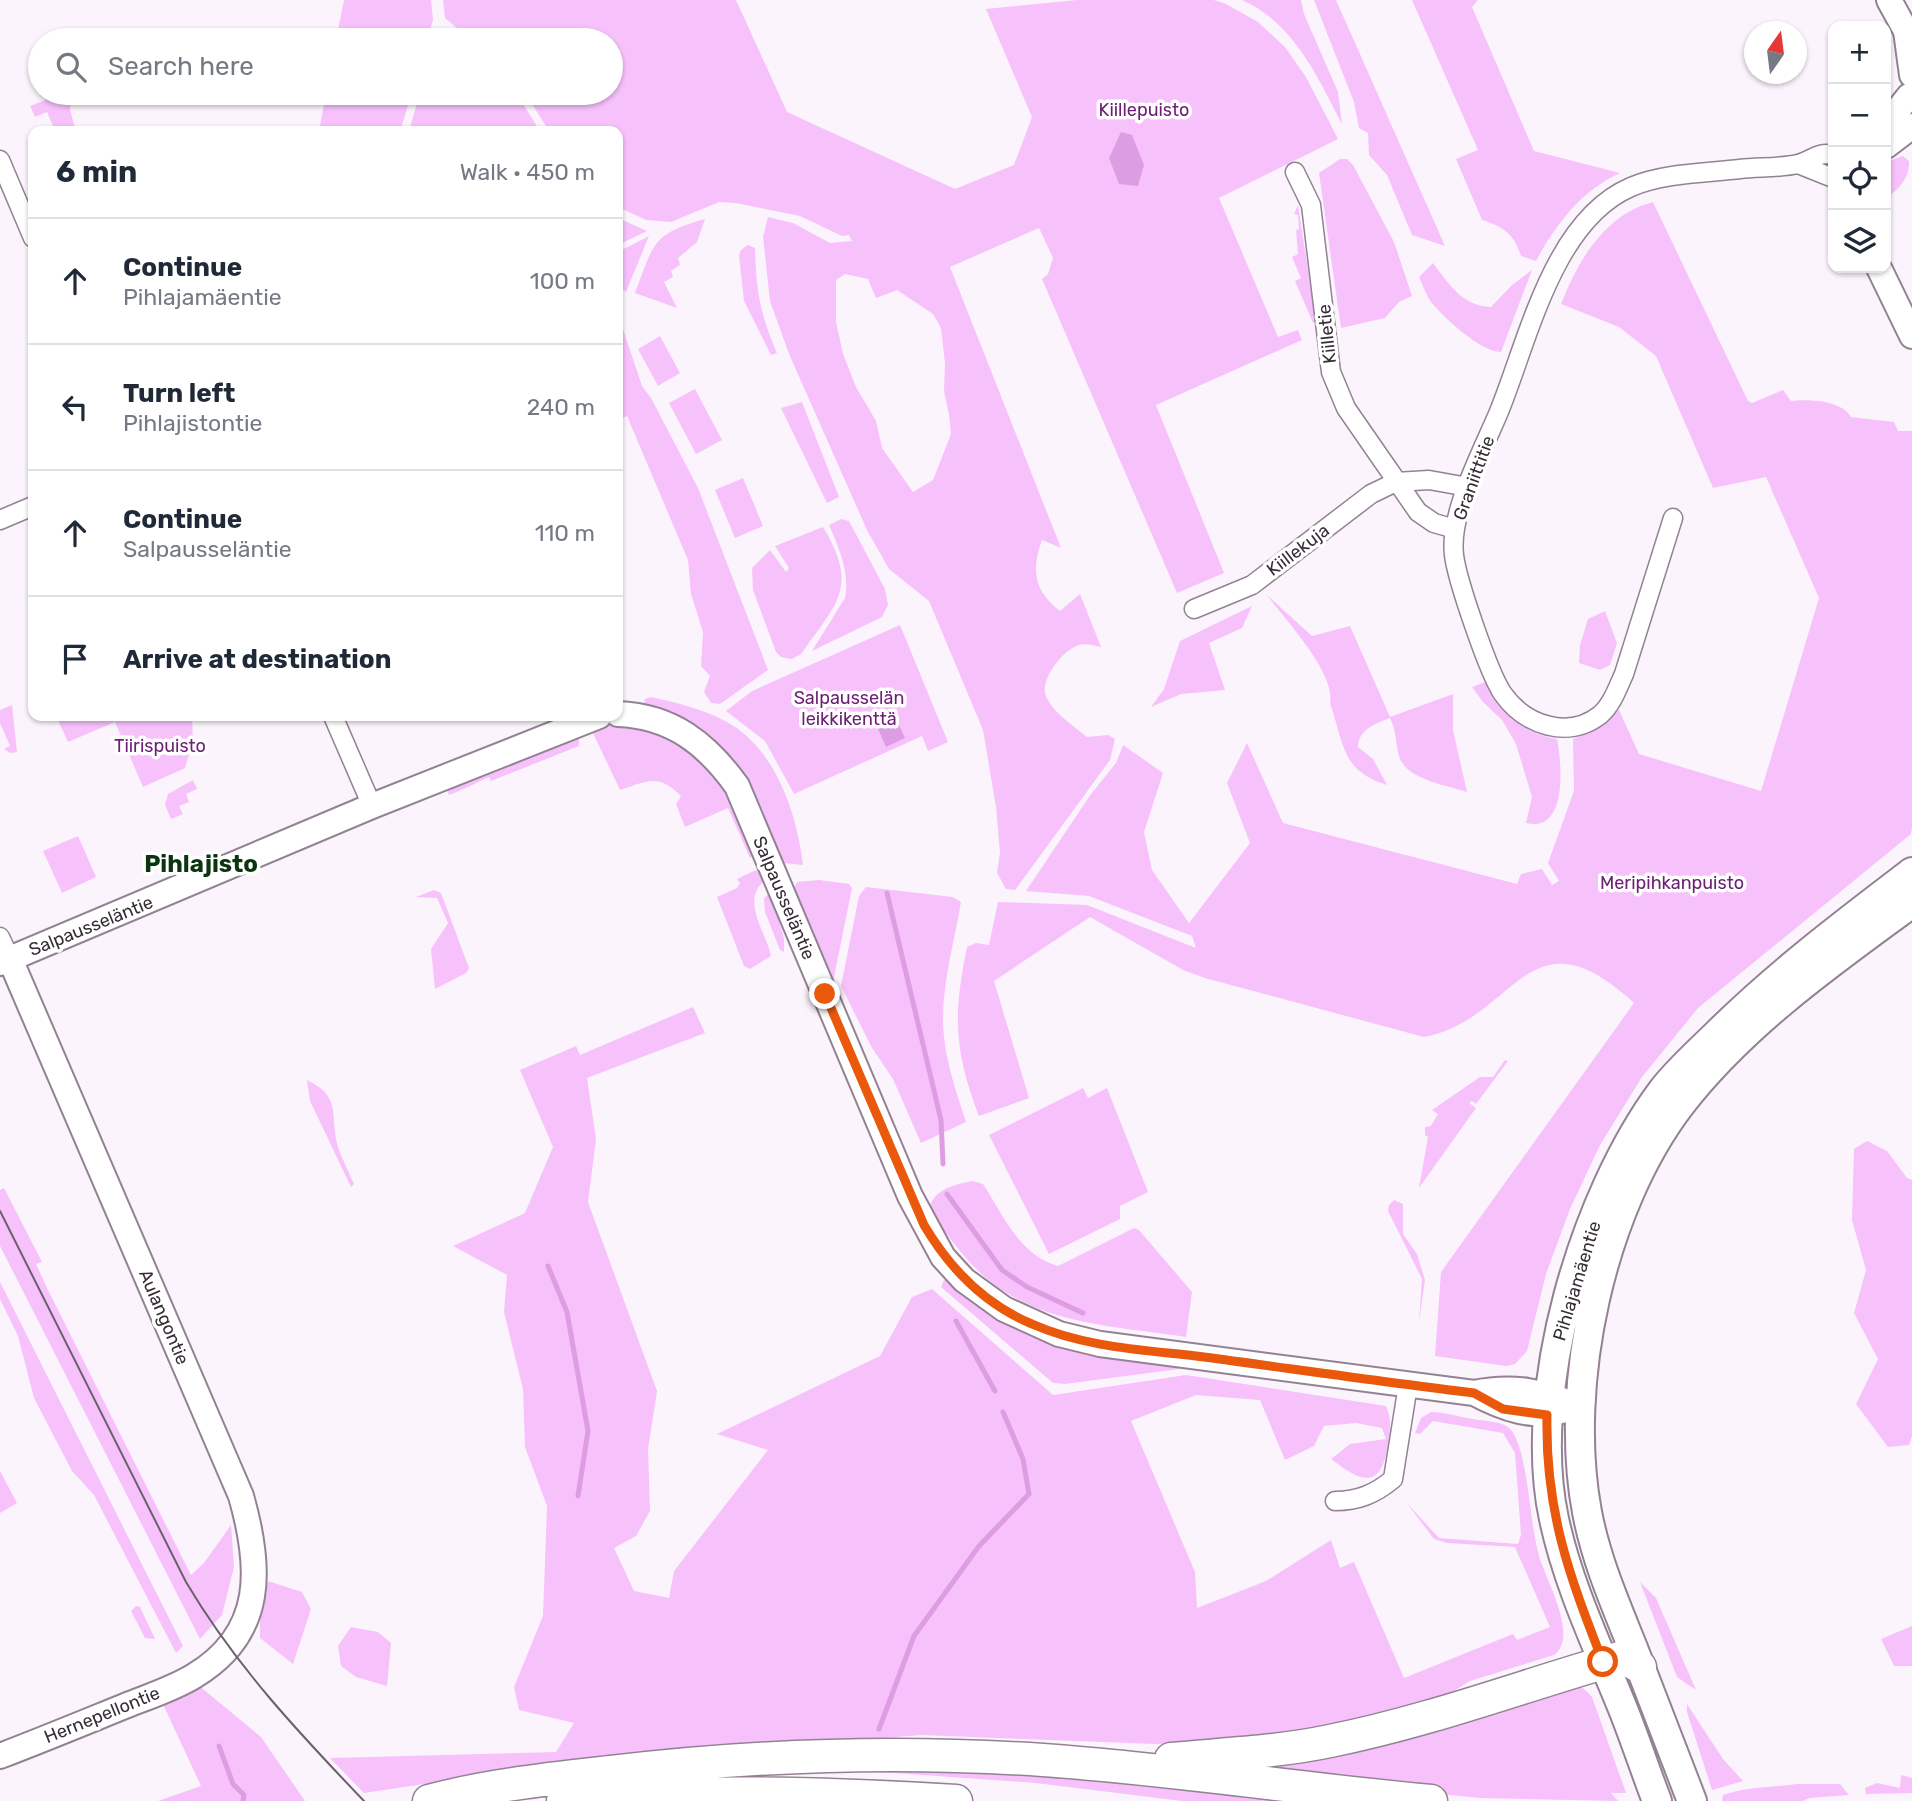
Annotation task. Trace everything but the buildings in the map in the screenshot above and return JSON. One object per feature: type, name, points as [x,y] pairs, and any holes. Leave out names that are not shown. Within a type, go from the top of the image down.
[{"type":"highway","points":[[1043,1760],[1165,1759],[1267,1751],[1329,1742],[1417,1720],[1623,1657],[1640,1667]]},
{"type":"highway","points":[[429,1801],[496,1786],[668,1765],[801,1755],[923,1754],[1043,1760],[1431,1801]]},
{"type":"highway","points":[[563,1801],[667,1794],[773,1792],[956,1801]]},
{"type":"main road","name":"Pihlajamäentie","points":[[1657,1801],[1570,1573],[1554,1518],[1546,1458],[1548,1404],[1560,1329],[1592,1228],[1616,1172],[1663,1090],[1751,1000],[1817,944],[1912,872]]},
{"type":"main road","name":"Pihlajamäentie","points":[[1692,1801],[1598,1559],[1587,1511],[1580,1445],[1580,1407],[1592,1311],[1635,1181],[1658,1138],[1682,1103],[1763,1019],[1912,903]]},
{"type":"street","points":[[1889,0],[1909,33],[1911,91],[1891,118]]},
{"type":"street","points":[[1891,142],[1912,125]]},
{"type":"street","name":"Graniittitie","points":[[1673,518],[1615,695],[1601,714],[1564,728],[1547,726],[1522,715],[1502,693],[1460,585],[1453,552],[1455,529],[1468,487],[1518,365],[1550,274],[1570,240],[1611,198],[1631,187],[1663,179],[1798,164],[1818,155],[1828,155]]},
{"type":"street","points":[[0,160],[28,226]]},
{"type":"street","name":"Graniittitie","points":[[1798,164],[1828,176]]},
{"type":"street","name":"Kiilletie","points":[[1295,172],[1311,205],[1335,387],[1346,408],[1418,512],[1434,523],[1455,529]]},
{"type":"street","points":[[1881,273],[1912,336]]},
{"type":"street","points":[[1396,482],[1429,480],[1468,487]]},
{"type":"street","name":"Kiillekuja","points":[[1194,609],[1252,585],[1371,494],[1396,482]]},
{"type":"street","points":[[0,520],[28,508]]},
{"type":"street","name":"Salpausseläntie","points":[[623,715],[663,722],[683,732],[719,760],[737,786],[909,1196],[943,1257],[964,1280],[1031,1324],[1100,1344],[1474,1393],[1503,1409],[1548,1404]]},
{"type":"street","points":[[335,721],[372,806]]},
{"type":"street","name":"Salpausseläntie","points":[[3,953],[586,721]]},
{"type":"street","name":"Aulangontie","points":[[3,953],[230,1469],[253,1541],[256,1575],[244,1622],[222,1654],[202,1671]]},
{"type":"street","points":[[1335,1501],[1352,1501],[1368,1495],[1393,1479],[1408,1385]]},
{"type":"street","points":[[1548,1404],[1580,1407]]},
{"type":"street","name":"Hernepellontie","points":[[0,1756],[202,1671]]},
{"type":"green space","points":[[344,0],[431,0],[433,20],[431,28],[338,28]]},
{"type":"green space","name":"Kiillepuisto","points":[[443,0],[736,0],[787,112],[955,189],[1014,165],[1032,117],[986,9],[1077,0],[1214,0],[1258,22],[1285,47],[1306,77],[1338,139],[1219,198],[1278,337],[1298,330],[1302,340],[1156,405],[1224,573],[1177,593],[1042,279],[1048,274],[1053,258],[1039,228],[950,267],[1061,548],[1042,540],[1036,570],[1040,588],[1060,611],[1080,594],[1101,647],[1081,644],[1067,652],[1050,672],[1045,693],[1057,712],[1087,737],[1108,735],[1115,739],[1110,760],[1015,890],[1006,889],[997,873],[1000,853],[996,807],[983,730],[929,601],[889,569],[867,530],[789,354],[770,301],[763,237],[768,217],[793,223],[830,243],[852,241],[849,235],[842,236],[800,216],[736,203],[719,202],[671,222],[646,220],[623,209],[623,126],[546,126],[533,105],[623,105],[623,28],[457,28],[445,18]],"holes":[[[845,274],[868,279],[876,298],[897,290],[933,314],[941,328],[945,364],[944,391],[951,434],[933,480],[913,492],[882,448],[876,421],[856,387],[843,354],[836,322],[836,280]]]},
{"type":"green space","points":[[1242,0],[1301,0],[1304,14],[1338,92],[1342,124],[1313,70],[1290,37],[1276,22]]},
{"type":"green space","points":[[1314,0],[1336,0],[1445,246],[1412,235],[1387,175],[1369,155],[1368,133],[1359,128],[1354,102]]},
{"type":"green space","points":[[1412,0],[1478,0],[1472,7],[1534,151],[1620,173],[1593,189],[1571,210],[1536,261],[1521,256],[1507,232],[1482,220],[1456,159],[1478,150]]},
{"type":"green space","points":[[71,105],[75,126],[53,126],[47,112],[35,117],[30,106]]},
{"type":"green space","points":[[324,105],[408,105],[402,126],[320,126]]},
{"type":"green space","points":[[417,105],[524,105],[537,126],[410,126]]},
{"type":"green space","points":[[1903,156],[1909,161],[1909,167],[1906,178],[1891,194],[1891,160]]},
{"type":"green space","points":[[1340,159],[1347,159],[1353,165],[1394,242],[1412,296],[1399,302],[1385,318],[1341,328],[1319,173]]},
{"type":"green space","name":"Meripihkanpuisto","points":[[1653,202],[1748,401],[1752,403],[1783,390],[1791,401],[1807,400],[1832,404],[1846,411],[1851,417],[1894,422],[1898,431],[1912,431],[1911,834],[1698,1008],[1642,1077],[1600,1145],[1570,1209],[1546,1274],[1527,1351],[1515,1364],[1506,1366],[1435,1356],[1441,1272],[1634,1003],[1598,976],[1569,964],[1545,966],[1524,976],[1456,1026],[1424,1037],[1205,978],[1183,970],[1090,917],[994,981],[1029,1098],[979,1116],[965,1071],[958,1032],[962,971],[967,947],[976,943],[989,945],[998,902],[1087,905],[1196,948],[1192,936],[1089,896],[1026,891],[1091,794],[1116,763],[1123,745],[1163,773],[1144,832],[1152,870],[1189,923],[1250,843],[1227,783],[1247,743],[1283,823],[1517,884],[1521,874],[1542,869],[1552,885],[1559,881],[1548,863],[1574,791],[1573,739],[1598,728],[1619,710],[1639,754],[1761,791],[1819,598],[1766,477],[1713,488],[1656,356],[1619,327],[1561,304],[1576,272],[1595,242],[1620,217]]},
{"type":"green space","points":[[1298,205],[1316,322],[1313,323],[1295,281],[1301,278],[1292,257],[1298,254],[1298,215],[1294,214]]},
{"type":"green space","points":[[705,219],[697,242],[678,258],[680,265],[671,271],[673,277],[664,282],[677,308],[635,293],[657,243],[674,230]]},
{"type":"green space","points":[[623,220],[647,231],[623,243]]},
{"type":"green space","points":[[649,236],[626,292],[623,290],[623,249]]},
{"type":"green space","points":[[748,245],[755,248],[760,302],[777,353],[771,355],[744,301],[739,256],[741,250]]},
{"type":"green space","points":[[1433,263],[1464,298],[1481,306],[1491,307],[1511,286],[1532,270],[1501,352],[1493,351],[1473,340],[1431,302],[1419,277]]},
{"type":"green space","points":[[623,329],[642,386],[651,398],[698,488],[768,670],[720,704],[711,703],[704,692],[710,676],[701,666],[703,632],[691,594],[688,560],[627,416],[623,418]]},
{"type":"green space","points":[[660,336],[680,373],[658,386],[638,349]]},
{"type":"green space","points":[[695,389],[722,440],[696,454],[669,403]]},
{"type":"green space","points":[[802,402],[839,497],[827,503],[781,408]]},
{"type":"green space","points":[[743,478],[763,526],[735,538],[715,490]]},
{"type":"green space","points":[[841,519],[849,521],[885,589],[888,605],[882,617],[812,651],[845,598],[845,570],[829,525]]},
{"type":"green space","points":[[823,527],[840,566],[842,581],[839,595],[801,654],[792,659],[781,657],[776,652],[753,590],[752,568],[770,550],[786,572],[789,568],[775,546]]},
{"type":"green space","points":[[1267,595],[1312,636],[1350,626],[1390,717],[1453,694],[1453,730],[1467,792],[1428,780],[1410,771],[1399,756],[1390,718],[1364,732],[1358,747],[1373,759],[1387,785],[1372,779],[1352,764],[1342,743],[1325,677],[1308,647]]},
{"type":"green space","points":[[1252,606],[1242,628],[1209,643],[1225,690],[1181,694],[1151,707],[1164,689],[1180,641]]},
{"type":"green space","points":[[1605,611],[1617,643],[1610,665],[1600,670],[1579,663],[1580,645],[1588,619]]},
{"type":"green space","name":"Salpausselän leikkikenttä","points":[[900,625],[948,742],[928,751],[922,736],[794,794],[765,741],[726,711],[752,691]]},
{"type":"green space","points":[[1488,681],[1515,720],[1533,732],[1557,739],[1559,794],[1556,808],[1549,818],[1540,824],[1526,823],[1532,797],[1516,744],[1502,720],[1472,687]]},
{"type":"green space","points":[[651,697],[718,717],[744,734],[759,749],[781,784],[789,804],[803,865],[783,863],[748,785],[719,743],[699,727],[674,713],[644,703],[645,699]]},
{"type":"green space","points":[[12,705],[17,752],[10,753],[4,749],[10,746],[0,723],[0,710]]},
{"type":"green space","name":"Tiirispuisto","points":[[58,721],[192,721],[193,742],[185,768],[143,787],[115,722],[68,742]]},
{"type":"green space","points":[[603,724],[635,726],[661,732],[683,744],[701,760],[730,801],[754,853],[750,858],[728,808],[685,827],[676,804],[681,796],[666,784],[652,781],[620,790],[591,729]]},
{"type":"green space","points":[[579,733],[579,746],[491,781],[489,777],[449,795],[447,789]]},
{"type":"green space","points":[[193,780],[197,789],[186,794],[189,802],[179,806],[183,814],[171,819],[165,805],[168,794]]},
{"type":"green space","points":[[78,836],[96,877],[62,893],[43,851]]},
{"type":"green space","points":[[756,870],[761,871],[763,882],[754,899],[755,908],[771,956],[750,969],[744,966],[717,897],[737,888],[740,883],[737,879]]},
{"type":"green space","points":[[819,880],[849,884],[852,888],[833,982],[794,889],[797,882]]},
{"type":"green space","points":[[866,887],[953,897],[961,902],[945,986],[943,1020],[947,1059],[966,1122],[921,1143],[893,1079],[872,1048],[841,986],[859,896]]},
{"type":"green space","points":[[434,890],[441,893],[469,968],[466,973],[435,989],[431,949],[448,923],[437,898],[416,897]]},
{"type":"green space","points":[[771,892],[784,939],[784,952],[780,950],[765,912],[764,898]]},
{"type":"green space","points":[[693,1007],[705,1033],[587,1078],[596,1139],[588,1202],[657,1391],[648,1449],[650,1511],[636,1536],[614,1548],[634,1591],[669,1598],[674,1571],[768,1450],[717,1434],[880,1356],[912,1297],[932,1289],[1053,1395],[1186,1375],[1386,1406],[1390,1424],[1385,1458],[1376,1475],[1369,1478],[1353,1474],[1331,1459],[1350,1444],[1386,1439],[1382,1428],[1356,1423],[1324,1426],[1314,1446],[1285,1460],[1260,1400],[1196,1395],[1131,1421],[1195,1572],[1197,1608],[1266,1581],[1331,1540],[1340,1568],[1354,1562],[1404,1678],[1513,1634],[1517,1640],[1550,1627],[1515,1547],[1447,1543],[1434,1539],[1406,1502],[1439,1538],[1518,1544],[1521,1535],[1515,1453],[1503,1433],[1433,1421],[1420,1434],[1415,1433],[1421,1418],[1431,1412],[1506,1426],[1516,1438],[1521,1452],[1537,1548],[1563,1624],[1561,1647],[1554,1655],[1470,1681],[1444,1697],[1314,1731],[1183,1745],[921,1735],[565,1763],[364,1793],[330,1758],[556,1752],[574,1723],[519,1710],[514,1687],[543,1616],[547,1506],[525,1447],[523,1389],[504,1312],[507,1275],[453,1246],[525,1213],[553,1147],[520,1070],[576,1046],[580,1055]]},
{"type":"green space","points":[[1505,1060],[1508,1061],[1476,1104],[1472,1101],[1469,1103],[1476,1108],[1419,1188],[1428,1137],[1425,1135],[1425,1127],[1431,1126],[1438,1114],[1432,1110],[1480,1077],[1493,1077]]},
{"type":"green space","points":[[307,1080],[318,1086],[330,1100],[338,1147],[354,1184],[351,1187],[310,1101]]},
{"type":"green space","points":[[1083,1088],[1088,1098],[1107,1088],[1148,1192],[1120,1206],[1120,1219],[1049,1254],[989,1135]]},
{"type":"green space","points":[[1867,1141],[1887,1151],[1907,1178],[1912,1180],[1912,1436],[1909,1445],[1888,1447],[1856,1404],[1878,1359],[1854,1313],[1866,1270],[1852,1220],[1854,1149]]},
{"type":"green space","points":[[973,1181],[983,1184],[1023,1244],[1044,1261],[1058,1266],[1134,1228],[1139,1230],[1192,1292],[1186,1337],[1063,1317],[1008,1294],[983,1275],[960,1251],[930,1206],[941,1191]]},
{"type":"green space","points":[[4,1188],[42,1262],[36,1264],[48,1290],[191,1575],[204,1563],[231,1525],[234,1567],[222,1615],[200,1639],[0,1246],[0,1190]]},
{"type":"green space","points":[[1394,1200],[1403,1204],[1403,1234],[1417,1254],[1425,1280],[1419,1322],[1422,1279],[1388,1211]]},
{"type":"green space","points":[[944,1280],[949,1280],[1007,1324],[1029,1335],[1082,1350],[1178,1364],[1179,1369],[1065,1384],[1053,1383],[941,1287]]},
{"type":"green space","points":[[0,1282],[183,1646],[176,1653],[94,1495],[72,1471],[34,1398],[18,1336],[0,1299]]},
{"type":"green space","points":[[0,1471],[17,1503],[0,1513]]},
{"type":"green space","points":[[268,1581],[302,1592],[311,1609],[293,1664],[260,1638],[260,1618]]},
{"type":"green space","points":[[1640,1582],[1656,1598],[1696,1690],[1677,1677]]},
{"type":"green space","points":[[136,1606],[140,1607],[155,1639],[145,1638],[131,1611]]},
{"type":"green space","points":[[1912,1626],[1912,1666],[1894,1666],[1881,1639]]},
{"type":"green space","points":[[351,1627],[378,1632],[391,1643],[387,1686],[356,1677],[341,1666],[338,1646]]},
{"type":"green space","points":[[198,1685],[261,1737],[305,1801],[158,1801],[201,1786],[162,1702]]},
{"type":"green space","points":[[1581,1686],[1592,1697],[1626,1793],[1611,1793],[1618,1801],[1479,1798],[1373,1787],[1221,1764]]},
{"type":"green space","points":[[1687,1704],[1723,1759],[1743,1781],[1712,1790],[1687,1712]]},
{"type":"green space","points":[[889,1762],[1349,1801],[1182,1801],[1036,1783],[865,1771]]},
{"type":"green space","points":[[1901,1775],[1912,1778],[1912,1793],[1866,1794],[1865,1788],[1877,1783],[1900,1788]]},
{"type":"green space","points":[[1797,1784],[1840,1784],[1849,1795],[1809,1798],[1803,1801],[1722,1801],[1723,1795],[1733,1792]]},
{"type":"shaded area","points":[[1121,132],[1132,135],[1144,165],[1138,186],[1119,184],[1109,158]]},
{"type":"shaded area","points":[[891,707],[905,738],[886,747],[872,715]]},
{"type":"waterway","points":[[887,893],[941,1120],[943,1164]]},
{"type":"waterway","points":[[947,1194],[1002,1270],[1027,1287],[1083,1313]]},
{"type":"waterway","points":[[548,1266],[567,1312],[588,1431],[578,1496]]},
{"type":"waterway","points":[[956,1321],[995,1391]]},
{"type":"waterway","points":[[879,1729],[914,1636],[979,1546],[1029,1494],[1023,1459],[1003,1412]]},
{"type":"waterway","points":[[219,1746],[233,1784],[244,1795],[243,1801]]},
{"type":"tram line","points":[[0,1211],[186,1582],[246,1670],[364,1801]]},
{"type":"district","name":"Pihlajisto","points":[[201,864]]},
{"type":"route","points":[[825,994],[909,1196],[924,1225],[943,1257],[964,1280],[1004,1309],[1031,1324],[1100,1344],[1474,1393],[1503,1409],[1547,1415],[1546,1458],[1554,1518],[1566,1562],[1603,1662]]}]
